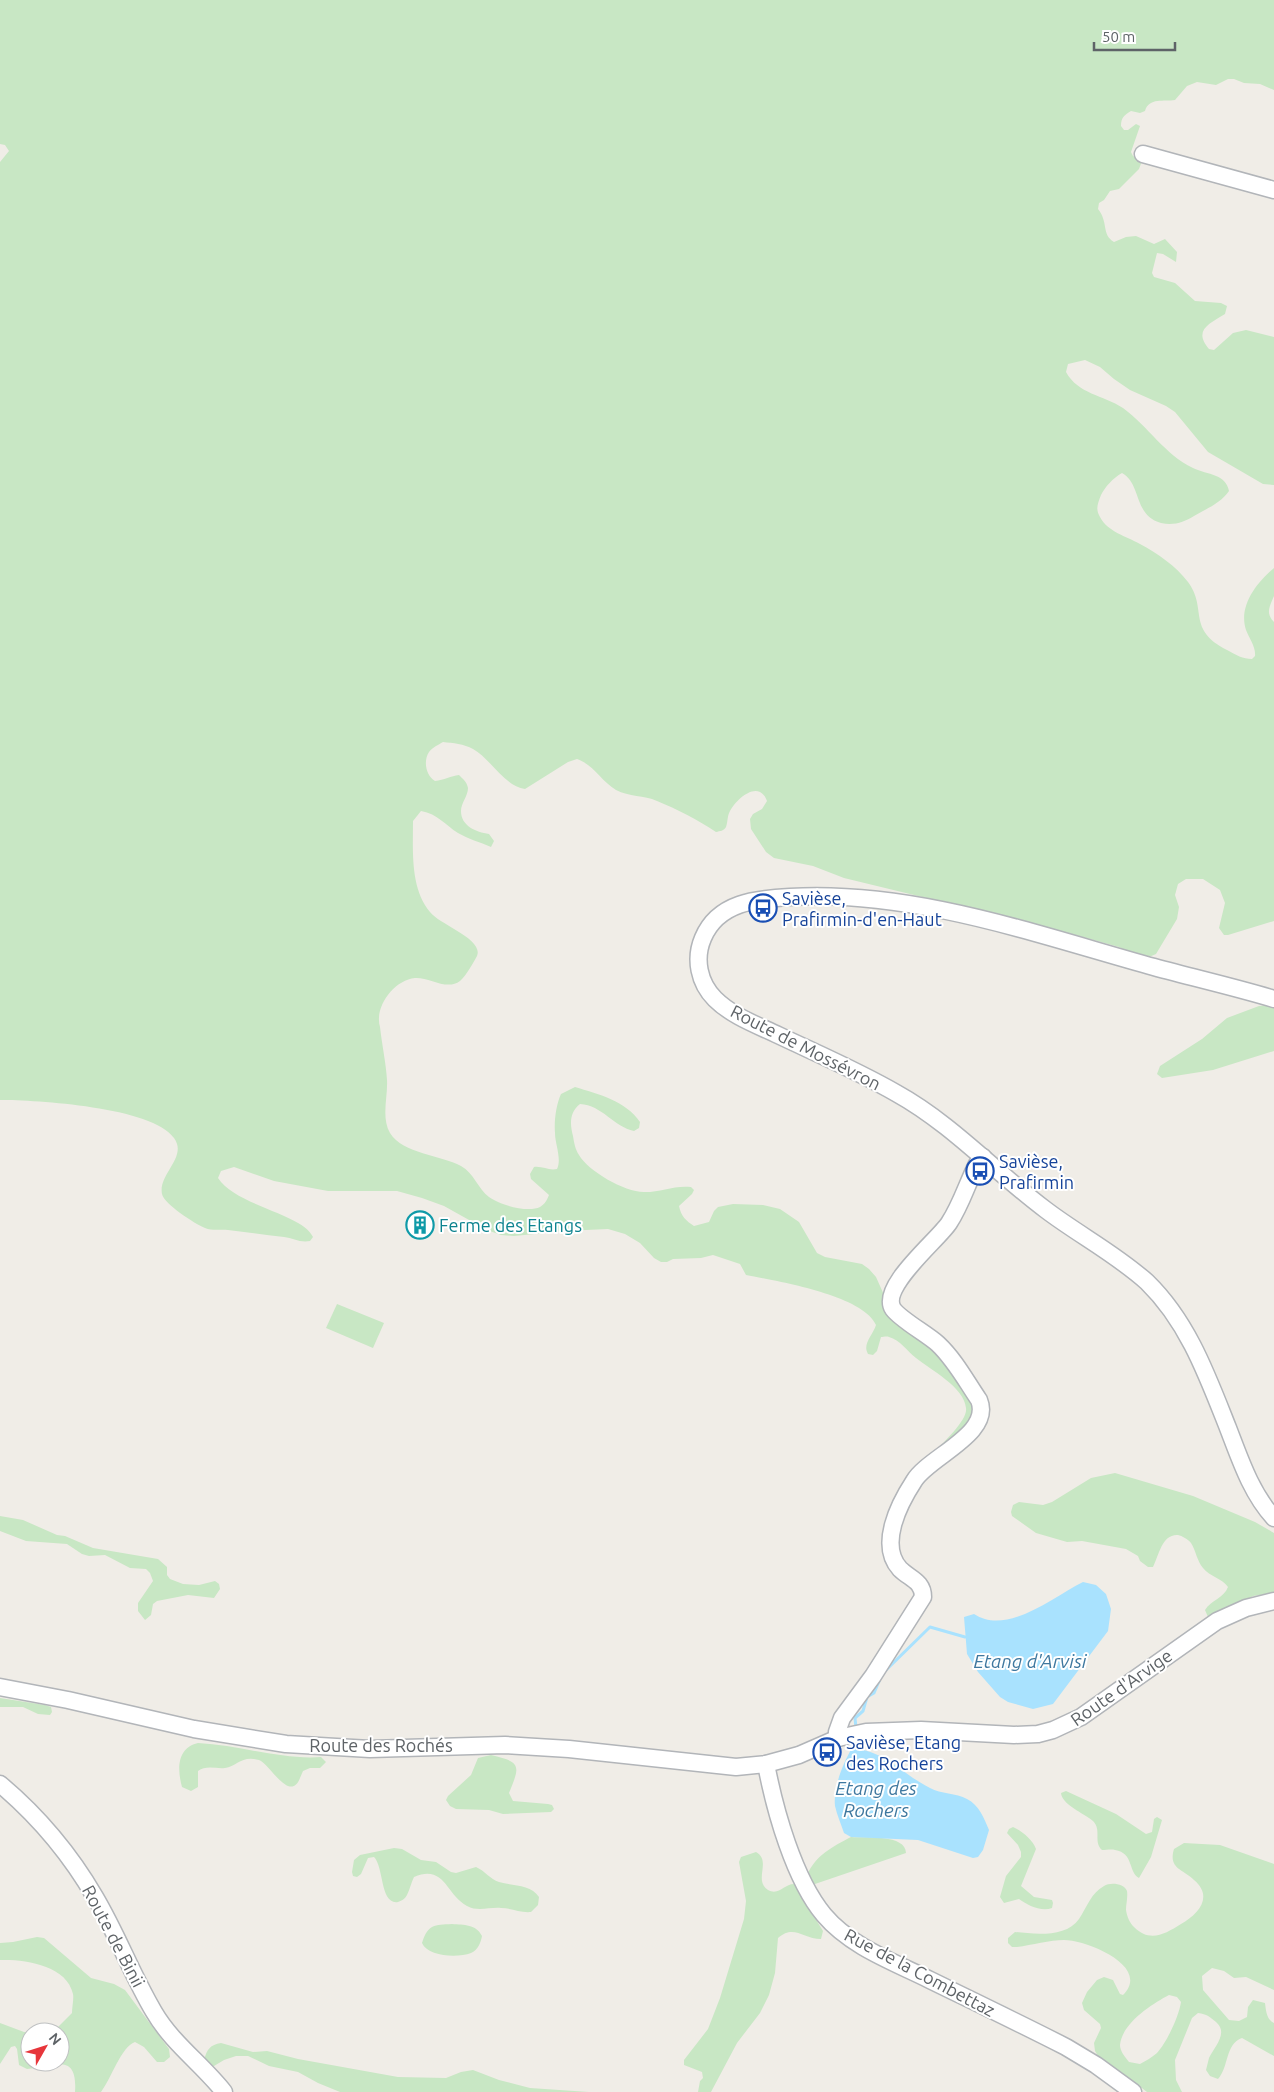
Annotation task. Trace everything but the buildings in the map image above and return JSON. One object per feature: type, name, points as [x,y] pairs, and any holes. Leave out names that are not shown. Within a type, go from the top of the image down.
[{"type":"street","points":[[1143,154],[1274,190]]},
{"type":"street","name":"Route de Mossévron","points":[[1274,999],[1020,929],[929,908],[879,899],[828,895],[752,900],[727,909],[708,927],[700,947],[700,973],[707,988],[719,1003],[745,1019],[898,1094],[935,1117],[1044,1208],[1129,1267],[1151,1286],[1173,1311],[1186,1332],[1205,1371],[1252,1485],[1262,1504],[1274,1518]]},
{"type":"street","points":[[838,1738],[838,1727],[842,1718],[884,1659],[923,1597],[923,1591],[918,1582],[900,1569],[893,1555],[891,1537],[899,1511],[920,1472],[962,1441],[976,1424],[980,1414],[981,1406],[978,1400],[948,1354],[931,1338],[897,1313],[892,1307],[891,1301],[894,1290],[912,1263],[949,1223],[977,1164],[983,1157]]},
{"type":"street","name":"Route d'Arvige","points":[[766,1764],[799,1755],[838,1738],[866,1732],[904,1730],[1014,1735],[1038,1734],[1053,1730],[1081,1717],[1217,1621],[1246,1608],[1274,1601]]},
{"type":"street","name":"Route des Rochés","points":[[0,1687],[194,1728],[286,1744],[370,1749],[505,1745],[730,1766],[766,1764]]},
{"type":"street","name":"Rue de la Combettaz","points":[[766,1764],[778,1813],[801,1878],[819,1908],[838,1929],[877,1953],[1066,2046],[1133,2092]]},
{"type":"street","name":"Route de Binii","points":[[0,1784],[43,1824],[77,1869],[104,1913],[154,2013],[178,2044],[224,2092]]},
{"type":"green space","points":[[0,0],[1274,0],[1274,90],[1260,84],[1244,83],[1234,79],[1228,79],[1216,85],[1197,82],[1187,86],[1175,100],[1153,102],[1145,111],[1140,113],[1129,112],[1122,119],[1121,126],[1124,130],[1128,130],[1136,124],[1140,126],[1131,152],[1133,156],[1142,161],[1139,169],[1119,189],[1110,191],[1104,200],[1099,203],[1098,209],[1106,232],[1114,242],[1126,237],[1136,236],[1154,244],[1165,239],[1177,252],[1176,262],[1163,254],[1157,253],[1152,273],[1154,277],[1175,283],[1195,301],[1221,303],[1227,306],[1225,314],[1209,324],[1203,332],[1202,337],[1209,349],[1214,350],[1233,333],[1246,330],[1274,337],[1274,485],[1263,484],[1208,452],[1175,412],[1130,390],[1100,367],[1085,360],[1068,364],[1066,372],[1084,390],[1123,408],[1173,455],[1193,468],[1220,478],[1227,485],[1229,491],[1218,502],[1175,524],[1161,523],[1152,519],[1142,507],[1133,484],[1122,473],[1112,480],[1105,489],[1098,506],[1098,514],[1103,522],[1118,533],[1159,556],[1183,576],[1194,592],[1202,626],[1206,634],[1214,642],[1230,652],[1243,657],[1252,659],[1255,656],[1246,630],[1245,612],[1256,587],[1274,568],[1274,596],[1269,612],[1274,622],[1274,921],[1224,935],[1219,928],[1225,903],[1220,890],[1203,879],[1186,879],[1178,884],[1175,895],[1179,907],[1177,919],[1156,954],[1140,958],[1119,947],[1054,929],[844,878],[813,866],[774,858],[766,852],[751,829],[750,819],[753,814],[762,809],[767,801],[759,791],[743,796],[729,813],[725,828],[722,831],[716,832],[665,804],[616,790],[588,765],[577,759],[568,762],[525,789],[511,783],[480,754],[466,746],[443,742],[429,752],[426,760],[429,776],[435,781],[459,775],[465,781],[468,788],[461,808],[464,821],[474,830],[489,834],[494,841],[491,847],[470,839],[427,812],[421,811],[413,821],[414,869],[419,892],[430,912],[435,917],[468,938],[474,944],[477,956],[465,976],[455,984],[449,985],[420,978],[407,980],[393,989],[383,1003],[379,1019],[387,1080],[386,1120],[390,1133],[396,1140],[413,1150],[461,1166],[469,1173],[485,1194],[494,1200],[521,1209],[535,1209],[543,1205],[549,1195],[531,1179],[530,1174],[534,1167],[557,1169],[558,1165],[559,1156],[555,1137],[555,1123],[561,1094],[575,1087],[611,1099],[634,1115],[640,1122],[639,1128],[634,1131],[627,1129],[588,1105],[580,1104],[576,1107],[571,1119],[574,1143],[579,1155],[590,1168],[608,1180],[628,1189],[645,1192],[691,1187],[694,1190],[692,1194],[679,1206],[684,1218],[694,1226],[709,1222],[718,1207],[733,1204],[763,1205],[780,1209],[799,1222],[817,1253],[825,1257],[862,1264],[869,1269],[876,1277],[893,1315],[945,1361],[971,1395],[975,1420],[936,1451],[963,1419],[966,1413],[964,1400],[953,1386],[893,1338],[881,1337],[877,1351],[873,1355],[868,1354],[866,1350],[867,1343],[876,1325],[868,1314],[854,1305],[837,1298],[817,1291],[746,1275],[740,1264],[713,1255],[661,1262],[654,1258],[640,1243],[625,1234],[608,1229],[514,1236],[501,1235],[487,1230],[444,1206],[397,1191],[328,1191],[274,1181],[234,1167],[221,1171],[218,1178],[227,1188],[253,1203],[296,1222],[307,1229],[313,1237],[310,1241],[303,1241],[284,1237],[208,1229],[180,1213],[168,1203],[162,1194],[164,1179],[175,1159],[177,1145],[174,1138],[162,1127],[119,1112],[93,1107],[0,1100],[0,162],[9,151],[5,145],[0,144]]},
{"type":"green space","points":[[1268,1005],[1274,1007],[1274,1051],[1213,1070],[1162,1078],[1157,1074],[1160,1066],[1202,1039],[1227,1018],[1259,1006]]},
{"type":"green space","points":[[337,1304],[384,1323],[373,1348],[326,1328]]},
{"type":"green space","points":[[1115,1473],[1193,1496],[1255,1522],[1274,1533],[1274,1593],[1253,1596],[1213,1617],[1208,1617],[1205,1610],[1224,1594],[1228,1587],[1223,1581],[1209,1574],[1203,1568],[1191,1543],[1183,1537],[1178,1535],[1168,1538],[1162,1546],[1153,1567],[1148,1567],[1140,1561],[1138,1556],[1126,1549],[1082,1541],[1067,1542],[1036,1533],[1012,1516],[1013,1505],[1019,1502],[1043,1505],[1052,1502],[1091,1478]]},
{"type":"green space","points":[[0,1516],[23,1520],[93,1548],[158,1559],[167,1567],[167,1575],[170,1579],[183,1584],[199,1585],[215,1581],[219,1584],[220,1589],[214,1598],[188,1595],[157,1601],[153,1604],[151,1615],[145,1620],[138,1611],[138,1603],[153,1581],[146,1569],[130,1568],[105,1555],[89,1556],[82,1554],[67,1544],[26,1541],[0,1531]]},
{"type":"green space","points":[[0,1698],[45,1705],[51,1707],[52,1712],[50,1715],[38,1714],[23,1707],[0,1707]]},
{"type":"green space","points":[[198,1743],[291,1756],[321,1757],[326,1762],[320,1768],[310,1768],[303,1771],[296,1785],[291,1787],[285,1785],[259,1760],[248,1759],[225,1768],[204,1768],[198,1771],[198,1787],[191,1791],[182,1787],[179,1766],[182,1754],[186,1749]]},
{"type":"green space","points":[[491,1755],[508,1760],[516,1766],[515,1777],[509,1793],[513,1801],[548,1804],[552,1805],[554,1809],[551,1812],[503,1814],[489,1810],[456,1809],[450,1806],[446,1800],[448,1796],[471,1775],[478,1758]]},
{"type":"green space","points":[[1066,1791],[1116,1814],[1146,1834],[1152,1832],[1154,1819],[1157,1817],[1162,1820],[1151,1857],[1139,1878],[1133,1872],[1125,1855],[1114,1850],[1102,1850],[1099,1847],[1096,1825],[1065,1801],[1061,1793]]},
{"type":"green space","points":[[1013,1827],[1027,1836],[1036,1849],[1021,1886],[1034,1897],[1052,1900],[1052,1908],[1030,1906],[1019,1899],[1004,1903],[1000,1897],[1006,1876],[1021,1857],[1018,1845],[1007,1833]]},
{"type":"green space","points":[[851,1837],[875,1837],[892,1840],[904,1847],[906,1853],[815,1884],[811,1883],[807,1875],[815,1862],[831,1848]]},
{"type":"green space","points":[[1184,1843],[1220,1845],[1274,1864],[1274,1990],[1246,1977],[1234,1978],[1224,1971],[1212,1968],[1202,1976],[1203,1990],[1229,2020],[1239,2021],[1247,2017],[1248,2007],[1253,2000],[1265,2003],[1268,2017],[1274,2023],[1274,2056],[1242,2038],[1230,2050],[1218,2079],[1210,2076],[1206,2070],[1209,2058],[1219,2040],[1221,2031],[1220,2026],[1216,2022],[1206,2015],[1198,2013],[1192,2018],[1175,2060],[1176,2080],[1182,2092],[1147,2092],[1129,2078],[1101,2061],[1095,2051],[1094,2043],[1101,2028],[1100,2024],[1084,2010],[1082,2003],[1087,1992],[1097,1980],[1104,1977],[1113,1980],[1120,1994],[1123,1995],[1130,1984],[1129,1974],[1123,1965],[1100,1950],[1074,1941],[1059,1940],[1012,1947],[1008,1943],[1008,1938],[1015,1932],[1049,1933],[1066,1929],[1079,1919],[1096,1892],[1104,1886],[1113,1884],[1123,1886],[1127,1891],[1126,1913],[1134,1927],[1146,1935],[1152,1936],[1169,1931],[1193,1915],[1198,1910],[1203,1899],[1200,1886],[1175,1865],[1173,1861],[1174,1849]],"holes":[[[1169,1995],[1177,1997],[1181,2002],[1178,2014],[1161,2048],[1157,2053],[1140,2064],[1129,2062],[1122,2052],[1120,2045],[1126,2029],[1139,2015],[1154,2004]]]},
{"type":"green space","points":[[394,1848],[402,1849],[421,1860],[436,1862],[451,1872],[456,1873],[476,1867],[499,1882],[521,1886],[536,1893],[539,1897],[538,1905],[531,1912],[505,1908],[471,1908],[460,1901],[439,1878],[432,1874],[414,1877],[404,1899],[398,1902],[392,1901],[385,1892],[374,1857],[368,1858],[361,1874],[357,1877],[353,1876],[352,1872],[354,1860],[360,1855]]},
{"type":"green space","points":[[756,1852],[763,1860],[762,1881],[764,1886],[768,1890],[775,1892],[794,1884],[823,1931],[821,1939],[794,1932],[789,1932],[778,1938],[775,1973],[769,1995],[760,2013],[737,2043],[711,2092],[698,2092],[700,2081],[703,2078],[702,2072],[684,2065],[684,2060],[708,2029],[720,1998],[744,1919],[746,1901],[739,1862],[741,1857]]},
{"type":"green space","points":[[452,1924],[473,1927],[479,1932],[482,1938],[476,1950],[465,1955],[451,1956],[437,1954],[425,1948],[422,1943],[429,1929],[436,1925]]},
{"type":"green space","points":[[37,1937],[44,1938],[91,1978],[114,1984],[125,1990],[169,2049],[170,2057],[164,2062],[157,2062],[144,2047],[135,2042],[125,2050],[101,2092],[75,2092],[75,2079],[70,2068],[70,2022],[63,2022],[72,2013],[73,1994],[69,1984],[54,1970],[43,1966],[21,1961],[0,1960],[0,1943]]},
{"type":"green space","points":[[0,2023],[20,2030],[20,2066],[15,2046],[11,2047],[0,2064]]},
{"type":"green space","points":[[221,2043],[253,2052],[267,2051],[298,2059],[398,2077],[446,2078],[473,2070],[499,2080],[530,2088],[589,2092],[340,2092],[298,2072],[269,2066],[248,2056],[236,2056],[214,2066],[209,2066],[204,2060],[206,2053],[212,2046]]},
{"type":"water","name":"Etang d'Arvisi","points":[[1083,1582],[1096,1585],[1106,1594],[1111,1609],[1108,1631],[1053,1704],[1033,1709],[1008,1702],[1000,1697],[978,1672],[967,1654],[964,1617],[974,1614],[987,1620],[1001,1620],[1015,1617],[1044,1605]]},
{"type":"water","name":"Etang des Rochers","points":[[852,1748],[864,1750],[885,1758],[934,1790],[967,1799],[975,1805],[981,1812],[989,1830],[983,1850],[978,1857],[973,1858],[918,1840],[851,1837],[844,1833],[835,1806],[835,1799],[839,1776]]},
{"type":"waterway","points":[[884,1672],[930,1627],[965,1637]]},
{"type":"waterway","points":[[856,1728],[855,1718],[863,1711],[867,1697],[874,1693],[880,1679]]},
{"type":"waterway","points":[[858,1740],[859,1749]]},
{"type":"place","name":"Savièse, Prafirmin-d'en-Haut","points":[[763,908]]},
{"type":"place","name":"Savièse, Prafirmin","points":[[980,1171]]},
{"type":"place","name":"Ferme des Etangs","points":[[420,1225]]},
{"type":"place","name":"Savièse, Etang des Rochers","points":[[827,1752]]}]
